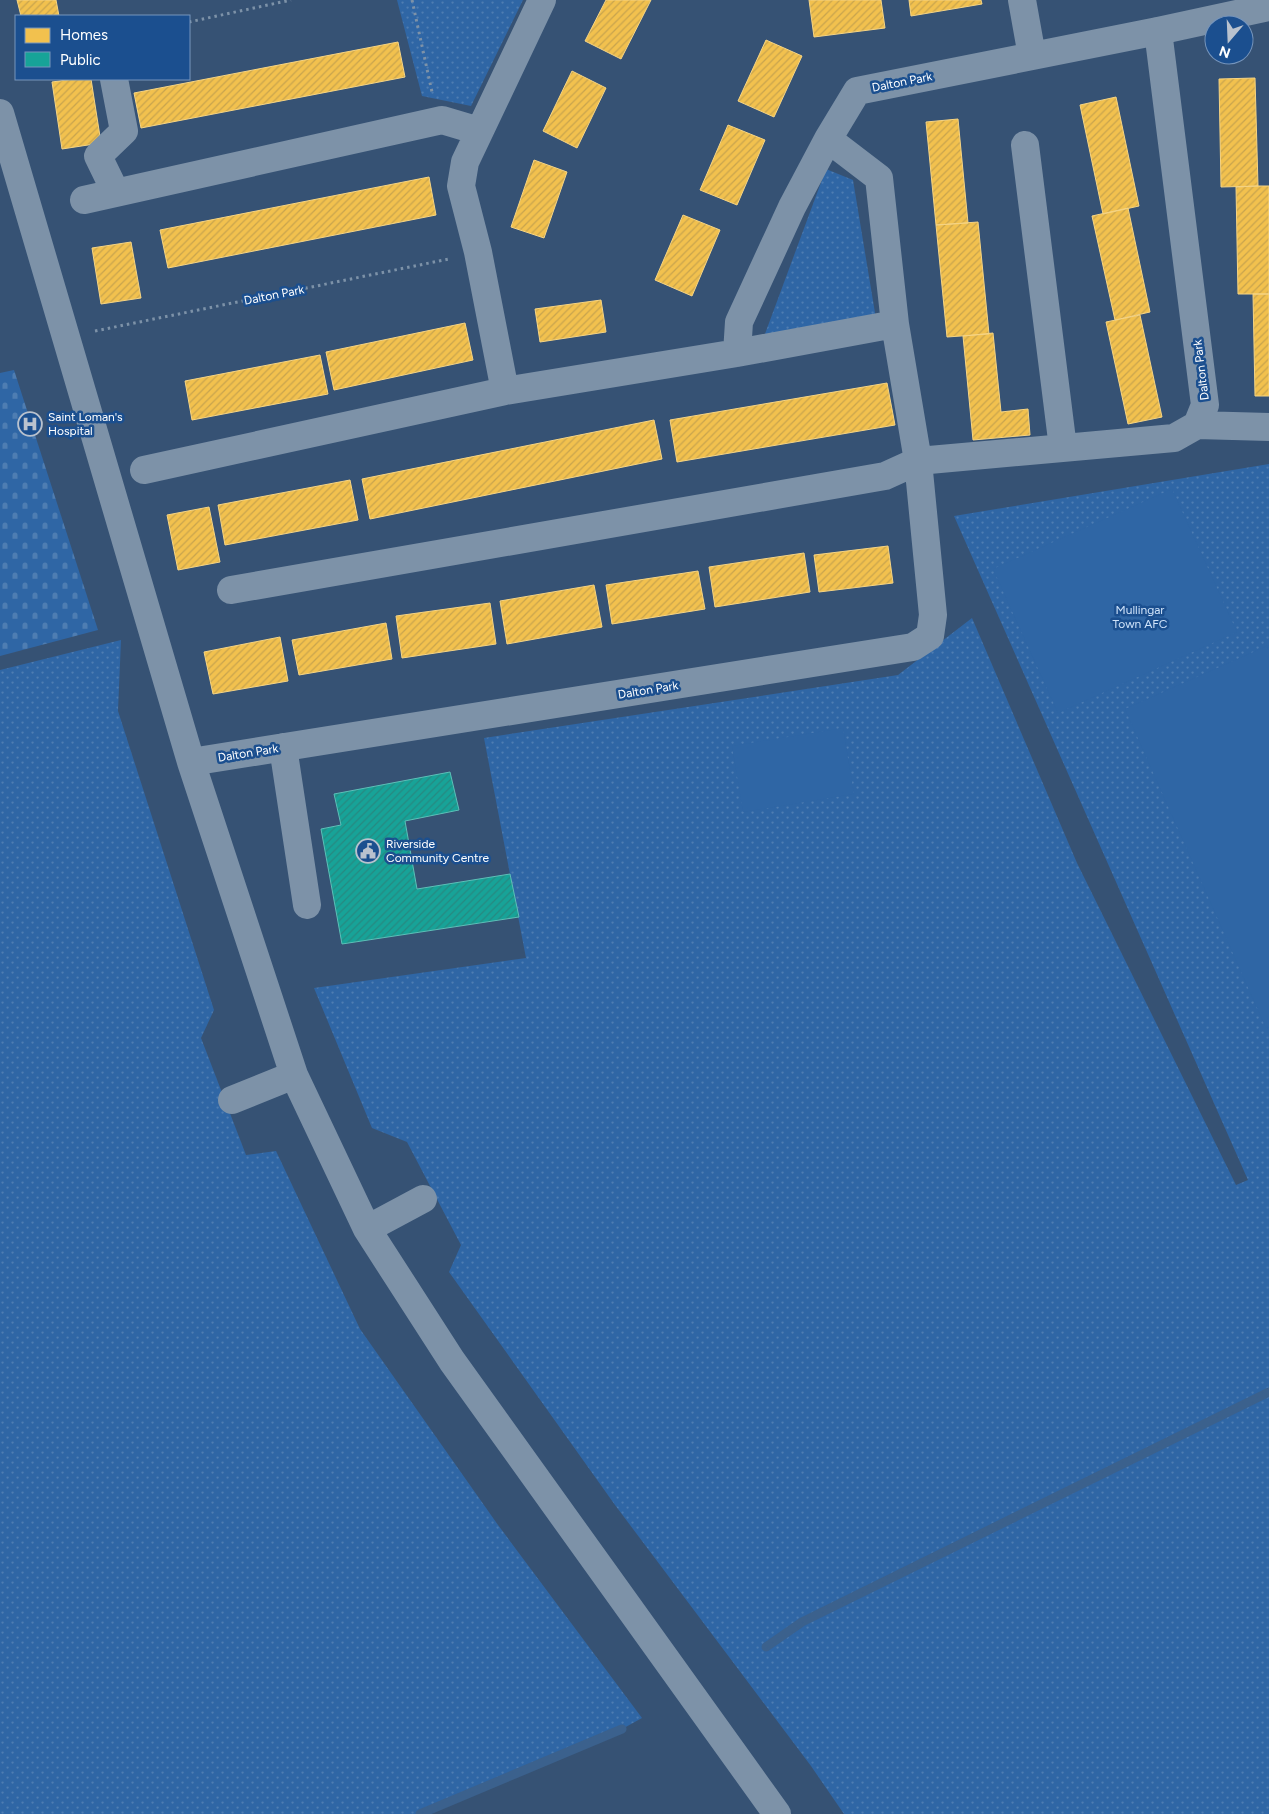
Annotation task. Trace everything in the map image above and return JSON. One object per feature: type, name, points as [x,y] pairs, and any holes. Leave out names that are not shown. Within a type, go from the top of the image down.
[{"type":"street","points":[[505,391],[478,252],[461,186],[465,162],[542,0]]},
{"type":"street","points":[[1022,0],[1032,56]]},
{"type":"street","name":"Dalton Park","points":[[191,762],[913,647],[930,636],[933,615],[918,461],[895,324],[879,178],[828,139],[857,91],[1158,31],[1252,6]]},
{"type":"street","name":"Dalton Park","points":[[1158,31],[1205,405],[1197,425]]},
{"type":"street","points":[[114,80],[124,131],[98,156],[116,193]]},
{"type":"street","points":[[0,113],[191,762],[294,1076],[367,1229],[452,1361],[777,1814]]},
{"type":"street","points":[[84,200],[442,120],[479,131]]},
{"type":"street","points":[[737,353],[739,322],[792,207],[828,139]]},
{"type":"street","points":[[1026,145],[1063,448]]},
{"type":"street","points":[[144,470],[505,391],[737,353],[895,324]]},
{"type":"street","points":[[231,590],[885,476],[918,461],[1174,438],[1197,425],[1269,427]]},
{"type":"street","points":[[283,747],[308,905]]},
{"type":"street","points":[[232,1100],[294,1076]]},
{"type":"street","points":[[367,1229],[423,1199]]},
{"type":"path","points":[[190,22],[291,0]]},
{"type":"path","points":[[412,0],[432,92]]},
{"type":"path","name":"Dalton Park","points":[[91,332],[457,258]]},
{"type":"green space","points":[[397,0],[523,0],[471,106],[422,96]]},
{"type":"green space","points":[[826,169],[853,180],[878,331],[759,350]]},
{"type":"green space","points":[[14,370],[98,630],[0,656],[0,373]]},
{"type":"green space","name":"Mullingar Town AFC","points":[[1269,464],[1269,1814],[844,1814],[811,1766],[615,1505],[449,1272],[461,1245],[407,1142],[372,1128],[314,988],[526,958],[484,738],[898,675],[972,618],[1077,863],[1236,1185],[1248,1180],[954,516]]},
{"type":"green space","name":"Mullingar Town AFC","points":[[1172,489],[1237,632],[1058,713],[993,569]]},
{"type":"green space","points":[[121,640],[118,711],[214,1010],[201,1038],[246,1155],[276,1151],[360,1329],[498,1525],[642,1718],[622,1729],[420,1814],[0,1814],[0,670]]},
{"type":"green space","points":[[1269,645],[1269,1035],[1125,709]]},
{"type":"green space","points":[[843,728],[854,794],[743,812],[732,746]]},
{"type":"building: Homes","points":[[17,0],[56,0],[59,15],[21,15]]},
{"type":"building: Homes","points":[[606,0],[651,0],[621,59],[585,41]]},
{"type":"building: Homes","points":[[809,0],[881,0],[885,28],[814,37]]},
{"type":"building: Homes","points":[[909,0],[981,0],[982,4],[911,16]]},
{"type":"building: Homes","points":[[766,40],[802,56],[774,117],[738,101]]},
{"type":"building: Homes","points":[[398,42],[405,77],[141,128],[134,93]]},
{"type":"building: Homes","points":[[572,71],[606,88],[577,148],[543,131]]},
{"type":"building: Homes","points":[[1255,78],[1258,186],[1221,187],[1219,79]]},
{"type":"building: Homes","points":[[91,80],[101,143],[62,149],[52,82]]},
{"type":"building: Homes","points":[[1116,97],[1139,206],[1103,214],[1080,105]]},
{"type":"building: Homes","points":[[958,119],[968,223],[936,225],[926,122]]},
{"type":"building: Homes","points":[[728,125],[765,140],[737,205],[700,190]]},
{"type":"building: Homes","points":[[534,160],[567,172],[544,238],[511,227]]},
{"type":"building: Homes","points":[[429,177],[436,215],[168,268],[160,230]]},
{"type":"building: Homes","points":[[1269,186],[1269,294],[1238,294],[1236,187]]},
{"type":"building: Homes","points":[[1128,208],[1150,312],[1115,320],[1092,216]]},
{"type":"building: Homes","points":[[683,215],[720,230],[692,296],[655,280]]},
{"type":"building: Homes","points":[[978,222],[989,334],[947,337],[936,225]]},
{"type":"building: Homes","points":[[131,242],[141,298],[101,304],[92,248]]},
{"type":"building: Homes","points":[[1253,294],[1269,294],[1269,396],[1255,396]]},
{"type":"building: Homes","points":[[601,300],[606,332],[540,342],[535,309]]},
{"type":"building: Homes","points":[[1140,315],[1162,417],[1128,424],[1106,322]]},
{"type":"building: Homes","points":[[465,323],[473,360],[334,390],[326,352]]},
{"type":"building: Homes","points":[[993,333],[1001,412],[1028,409],[1030,435],[973,440],[963,336]]},
{"type":"building: Homes","points":[[320,355],[328,394],[192,420],[185,381]]},
{"type":"building: Homes","points":[[887,383],[895,425],[677,462],[670,420]]},
{"type":"building: Homes","points":[[654,420],[662,459],[370,519],[362,479]]},
{"type":"building: Homes","points":[[350,480],[358,520],[225,545],[218,505]]},
{"type":"building: Homes","points":[[209,507],[220,562],[178,570],[167,515]]},
{"type":"building: Homes","points":[[888,546],[893,583],[819,592],[814,555]]},
{"type":"building: Homes","points":[[804,553],[810,592],[715,607],[709,567]]},
{"type":"building: Homes","points":[[698,571],[705,609],[612,624],[606,585]]},
{"type":"building: Homes","points":[[594,585],[602,627],[507,644],[500,601]]},
{"type":"building: Homes","points":[[490,603],[496,644],[402,658],[396,616]]},
{"type":"building: Homes","points":[[386,623],[392,659],[299,675],[292,640]]},
{"type":"building: Homes","points":[[280,637],[288,681],[213,694],[204,652]]},
{"type":"building: Public","name":"Riverside Community Centre","points":[[450,772],[459,810],[405,821],[417,889],[510,874],[519,917],[342,944],[321,829],[341,825],[334,794]]},
{"type":"waterway","points":[[766,1647],[802,1622],[1269,1392]]},
{"type":"waterway","points":[[420,1814],[622,1729]]},
{"type":"place","name":"Saint Loman's Hospital","points":[[30,424]]},
{"type":"place","name":"Riverside Community Centre","points":[[368,851]]}]
